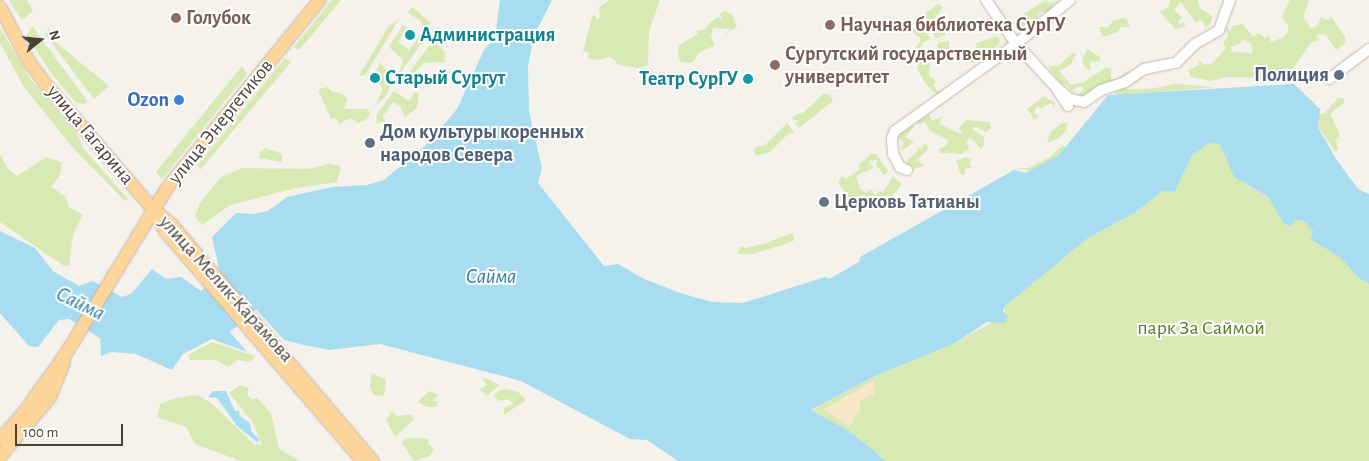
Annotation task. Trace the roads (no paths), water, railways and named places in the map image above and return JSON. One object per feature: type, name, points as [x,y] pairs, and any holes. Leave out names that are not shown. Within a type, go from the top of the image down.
[{"type":"main road","name":"улица Энергетиков","points":[[0,440],[23,414],[69,349],[153,209],[320,0]]},
{"type":"main road","name":"улица Гагарина","points":[[0,7],[34,68],[153,209]]},
{"type":"main road","name":"улица Мелик-Карамова","points":[[153,209],[294,374],[373,461]]},
{"type":"main road","name":"улица Энергетиков","points":[[0,457],[50,397],[69,349]]},
{"type":"main road","name":"улица Мелик-Карамова","points":[[294,374],[363,461]]},
{"type":"street","points":[[986,0],[1016,44],[1055,86],[1070,99],[1084,102],[1101,90],[1125,82],[1144,69],[1176,63],[1195,44],[1219,30],[1230,0]]},
{"type":"street","points":[[907,170],[900,166],[892,144],[895,131],[903,123],[1016,44],[1070,0]]},
{"type":"street","points":[[1329,79],[1369,49]]},
{"type":"street","points":[[1055,86],[1068,106]]},
{"type":"water","name":"Сайма","points":[[500,0],[552,0],[534,36],[528,66],[529,112],[542,168],[538,183],[604,266],[618,264],[644,279],[680,293],[712,302],[743,303],[825,277],[829,279],[859,262],[860,257],[1014,170],[1026,173],[1059,155],[1108,95],[1294,84],[1320,109],[1318,127],[1336,159],[1358,189],[1369,194],[1369,284],[1359,278],[1341,258],[1310,239],[1313,230],[1302,220],[1294,221],[1290,227],[1284,223],[1268,197],[1234,177],[1220,144],[1209,143],[1191,157],[1175,192],[1163,191],[1136,212],[1088,238],[1005,306],[1003,311],[1008,317],[1004,323],[987,322],[955,343],[875,376],[811,410],[851,432],[886,461],[678,461],[647,440],[630,439],[521,381],[380,344],[329,350],[284,340],[256,309],[230,332],[247,352],[212,339],[183,354],[172,370],[136,354],[111,352],[101,356],[100,338],[69,319],[59,320],[38,347],[29,346],[0,313],[0,231],[35,248],[53,271],[79,286],[93,281],[122,297],[131,294],[152,269],[166,279],[181,277],[201,291],[220,273],[212,237],[236,213],[252,214],[268,211],[287,197],[332,187],[367,185],[384,180],[428,143],[457,109],[484,50],[495,38]]},
{"type":"water","points":[[213,391],[226,391],[235,411],[239,411],[240,416],[250,423],[251,431],[260,440],[257,442],[237,426],[217,398],[208,397]]},
{"type":"place","name":"Голубок","points":[[176,18]]},
{"type":"place","name":"Научная библиотека СурГУ","points":[[830,25]]},
{"type":"place","name":"Администрация","points":[[410,35]]},
{"type":"place","name":"Сургутский государственный университет","points":[[775,65]]},
{"type":"place","name":"Полиция","points":[[1339,75]]},
{"type":"place","name":"Старый Сургут","points":[[375,78]]},
{"type":"place","name":"Театр СурГУ","points":[[748,79]]},
{"type":"place","name":"Ozon","points":[[179,100]]},
{"type":"place","name":"Дом культуры коренных народов Севера","points":[[370,143]]},
{"type":"place","name":"Церковь Татианы","points":[[824,202]]},
{"type":"park label","name":"парк За Саймой","points":[[1201,328]]}]
